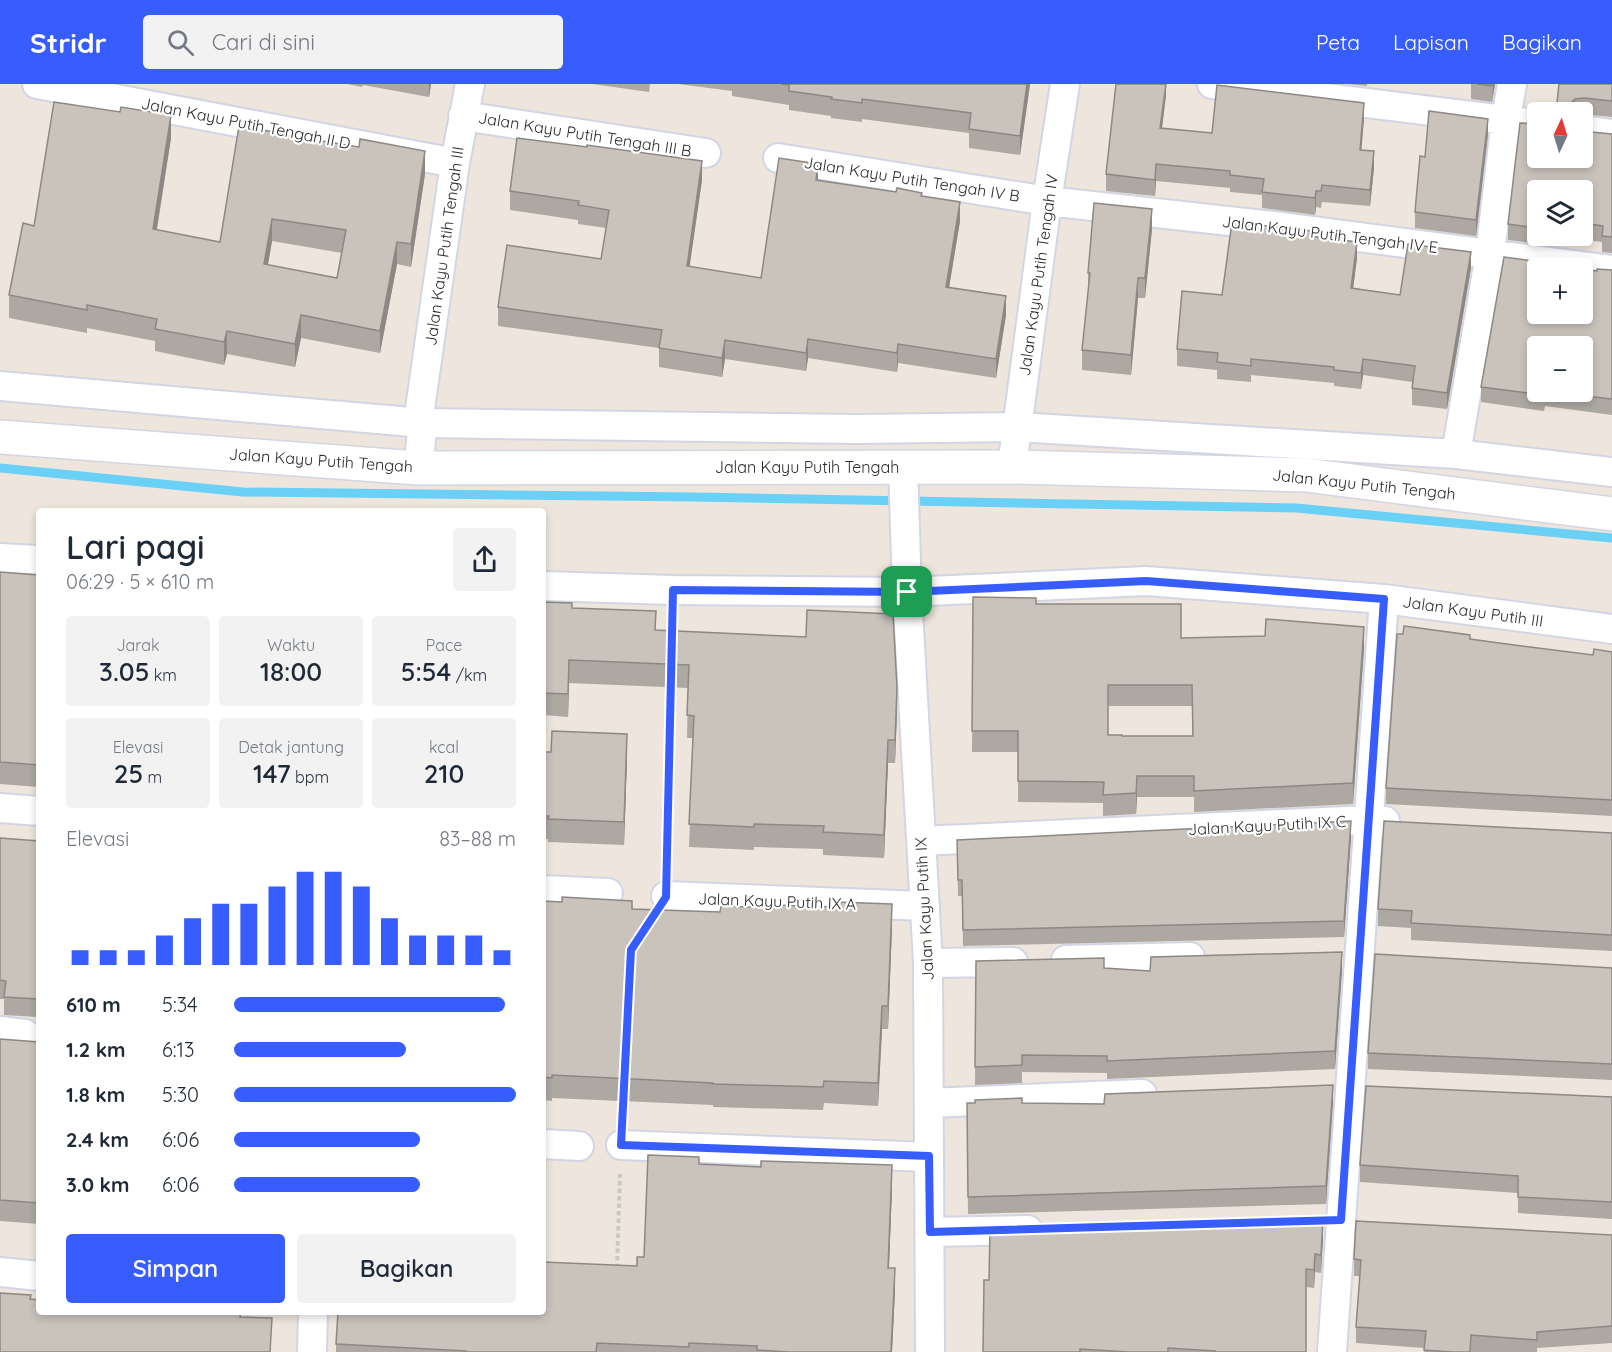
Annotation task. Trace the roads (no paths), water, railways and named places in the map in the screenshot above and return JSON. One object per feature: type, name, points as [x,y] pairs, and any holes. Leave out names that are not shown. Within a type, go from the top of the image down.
[{"type":"street","name":"Jalan Kayu Putih Tengah II D","points":[[37,84],[455,163]]},
{"type":"street","name":"Jalan Kayu Putih Tengah III","points":[[411,467],[406,445],[418,418],[455,163],[470,84]]},
{"type":"street","name":"Jalan Kayu Putih Tengah IV","points":[[1012,466],[1065,84]]},
{"type":"street","points":[[1212,84],[1527,122]]},
{"type":"street","points":[[1456,454],[1490,254],[1512,84]]},
{"type":"street","name":"Jalan Kayu Putih Tengah III B","points":[[464,116],[706,153]]},
{"type":"street","points":[[1593,131],[1612,134]]},
{"type":"street","name":"Jalan Kayu Putih Tengah IV B","points":[[778,158],[1047,201]]},
{"type":"street","name":"Jalan Kayu Putih Tengah IV E","points":[[1047,201],[1274,226],[1612,270]]},
{"type":"street","name":"Jalan Kayu Putih Tengah","points":[[0,386],[418,418],[857,429],[1018,426],[1456,454],[1612,472]]},
{"type":"street","name":"Jalan Kayu Putih Tengah","points":[[0,437],[411,467],[904,480],[1012,466],[1306,475],[1612,514]]},
{"type":"street","name":"Jalan Kayu Putih IX","points":[[904,480],[907,592],[928,963],[930,1352]]},
{"type":"street","points":[[0,558],[36,561]]},
{"type":"street","name":"Jalan Kayu Putih III","points":[[546,586],[673,590],[907,592],[1146,581],[1384,599],[1612,629]]},
{"type":"street","points":[[1332,1352],[1384,599]]},
{"type":"street","points":[[0,808],[36,811]]},
{"type":"street","name":"Jalan Kayu Putih IX C","points":[[921,841],[1368,820],[1415,822]]},
{"type":"street","points":[[546,890],[609,894]]},
{"type":"street","name":"Jalan Kayu Putih IX A","points":[[666,897],[925,906]]},
{"type":"street","points":[[928,963],[1215,957]]},
{"type":"street","points":[[929,1103],[1171,1093]]},
{"type":"street","points":[[546,1144],[579,1146]]},
{"type":"street","points":[[621,1145],[929,1156]]},
{"type":"street","points":[[930,1232],[1054,1229]]},
{"type":"street","points":[[0,1272],[36,1275]]},
{"type":"street","points":[[312,1352],[313,1315]]},
{"type":"waterway","points":[[0,468],[243,492],[693,497],[1296,508],[1612,538]]}]
